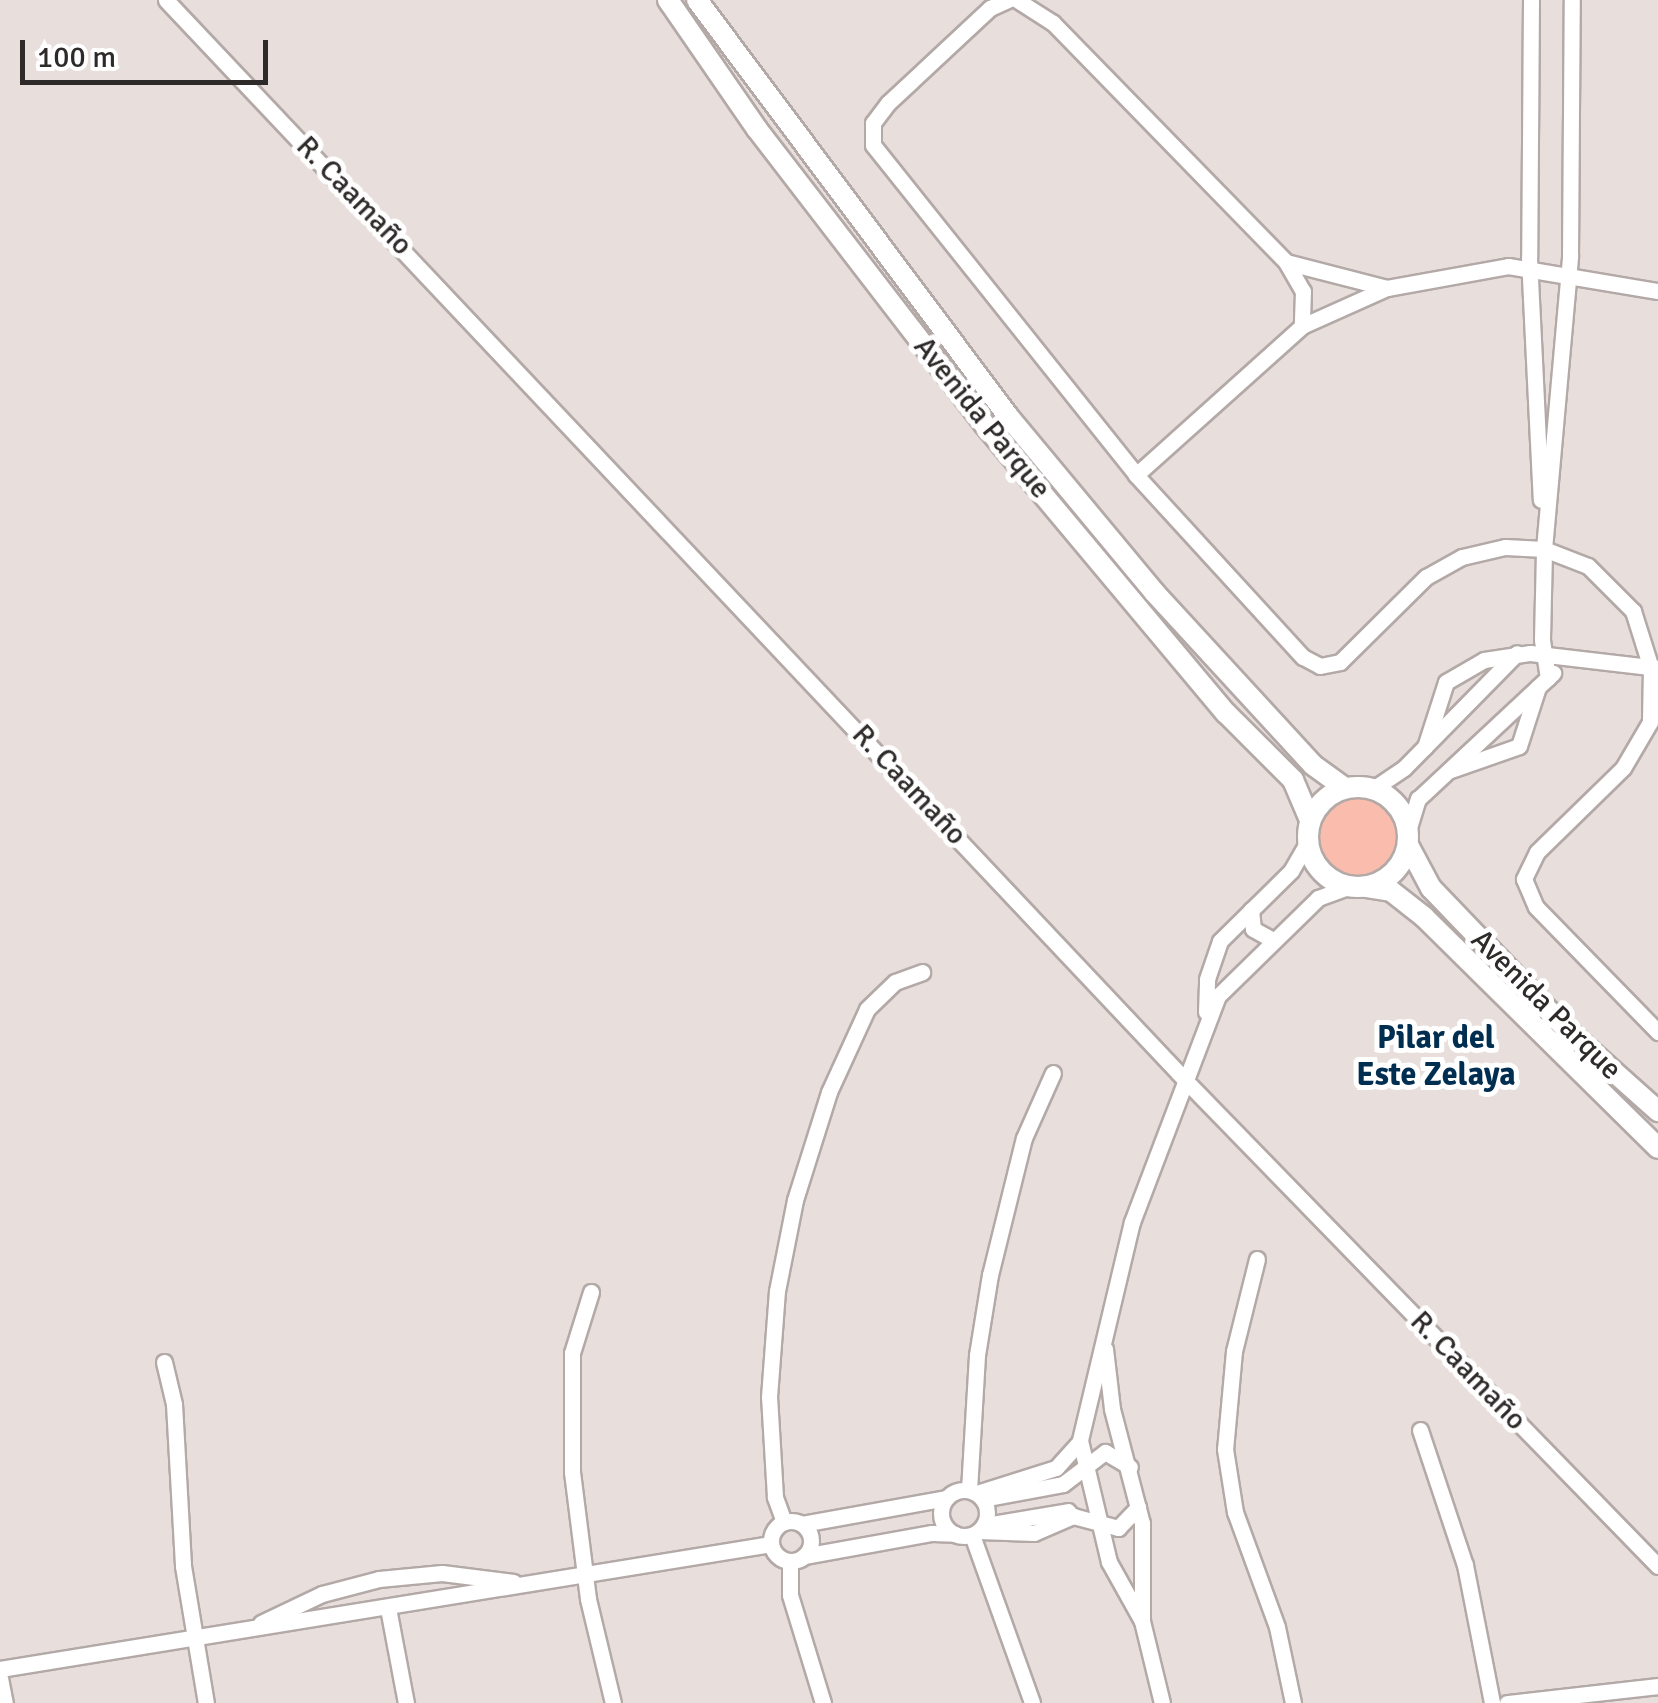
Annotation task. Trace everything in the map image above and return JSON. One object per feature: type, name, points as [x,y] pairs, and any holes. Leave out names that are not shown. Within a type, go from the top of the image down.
[{"type":"street","name":"R. Caamaño","points":[[166,0],[555,405],[1185,1080],[1658,1566]]},
{"type":"street","name":"Avenida Parque","points":[[668,0],[757,128],[984,424],[1214,699],[1293,780],[1310,820]]},
{"type":"street","name":"Avenida Parque","points":[[696,0],[1008,416],[1154,592],[1313,765],[1346,788]]},
{"type":"street","points":[[1008,0],[990,8],[888,103],[873,123],[871,138],[1136,475],[1303,658],[1320,666],[1352,653],[1446,564],[1505,547],[1544,549],[1588,566],[1620,592],[1640,624],[1656,668],[1653,705],[1642,738],[1603,792],[1537,852],[1524,880],[1536,907],[1658,1032]]},
{"type":"street","points":[[1016,0],[1054,22],[1286,262],[1303,291],[1302,326]]},
{"type":"street","points":[[1447,772],[1519,746],[1543,682],[1544,549],[1530,266],[1531,0]]},
{"type":"street","points":[[1544,549],[1568,272],[1572,0]]},
{"type":"street","points":[[1286,262],[1387,288]]},
{"type":"street","points":[[1136,475],[1302,326],[1387,288],[1530,266],[1658,291]]},
{"type":"street","points":[[1374,789],[1404,768],[1518,653]]},
{"type":"street","points":[[1425,748],[1446,682],[1484,660],[1518,653],[1543,654],[1567,660],[1656,668]]},
{"type":"street","points":[[1142,1621],[1109,1562],[1094,1516],[1080,1440],[1141,1194],[1206,1018],[1218,996],[1318,898],[1394,872],[1426,790],[1567,660]]},
{"type":"street","points":[[1450,723],[1474,747]]},
{"type":"street","points":[[1404,768],[1426,790]]},
{"type":"street","points":[[1206,1018],[1215,951],[1291,871],[1307,843],[1310,820],[1330,795],[1346,788],[1374,789],[1397,805],[1408,838]]},
{"type":"street","name":"Avenida Parque","points":[[1408,838],[1418,872],[1453,912],[1567,1030],[1658,1111]]},
{"type":"street","points":[[1307,843],[1320,872],[1358,887]]},
{"type":"street","name":"Avenida Parque","points":[[1358,887],[1391,891],[1424,917],[1658,1148]]},
{"type":"street","points":[[1251,910],[1254,929],[1274,940]]},
{"type":"street","points":[[771,1544],[784,1522],[771,1460],[770,1366],[795,1200],[829,1092],[868,1009],[895,982],[922,972]]},
{"type":"street","points":[[1032,1703],[972,1531],[977,1356],[992,1262],[1024,1138],[1053,1073]]},
{"type":"street","points":[[1257,1259],[1234,1351],[1225,1450],[1236,1512],[1277,1627],[1293,1703]]},
{"type":"street","points":[[591,1292],[572,1353],[572,1472],[584,1574],[613,1703]]},
{"type":"street","points":[[1104,1337],[1112,1409],[1138,1507],[1142,1621],[1162,1703]]},
{"type":"street","points":[[164,1362],[174,1404],[193,1638],[206,1703]]},
{"type":"street","points":[[1420,1430],[1466,1564],[1492,1703]]},
{"type":"street","points":[[976,1494],[1056,1468],[1080,1440]]},
{"type":"street","points":[[784,1522],[802,1524],[946,1498],[1052,1487],[1084,1470],[1105,1452],[1130,1467]]},
{"type":"street","points":[[1052,1487],[1057,1512]]},
{"type":"street","points":[[946,1498],[942,1518],[972,1531],[1057,1512],[1094,1516],[1125,1525],[1138,1507]]},
{"type":"street","points":[[0,1670],[771,1544],[797,1559],[932,1532],[1034,1533],[1072,1516],[1094,1516]]},
{"type":"street","points":[[802,1524],[811,1540],[797,1559],[790,1595],[823,1703]]},
{"type":"street","points":[[251,1629],[336,1590],[431,1573],[522,1584]]},
{"type":"street","points":[[431,1573],[435,1600]]},
{"type":"street","points":[[336,1590],[342,1615]]},
{"type":"street","points":[[388,1608],[406,1703]]},
{"type":"street","points":[[0,1678],[4,1703]]},
{"type":"street","points":[[1507,1703],[1658,1686]]},
{"type":"shaded area","points":[[1360,795],[1376,798],[1390,807],[1399,821],[1399,853],[1390,867],[1376,876],[1360,879],[1344,876],[1330,867],[1321,853],[1318,837],[1321,821],[1330,807],[1344,798]]},
{"type":"district","name":"Pilar del Este Zelaya","points":[[1436,1058]]}]
